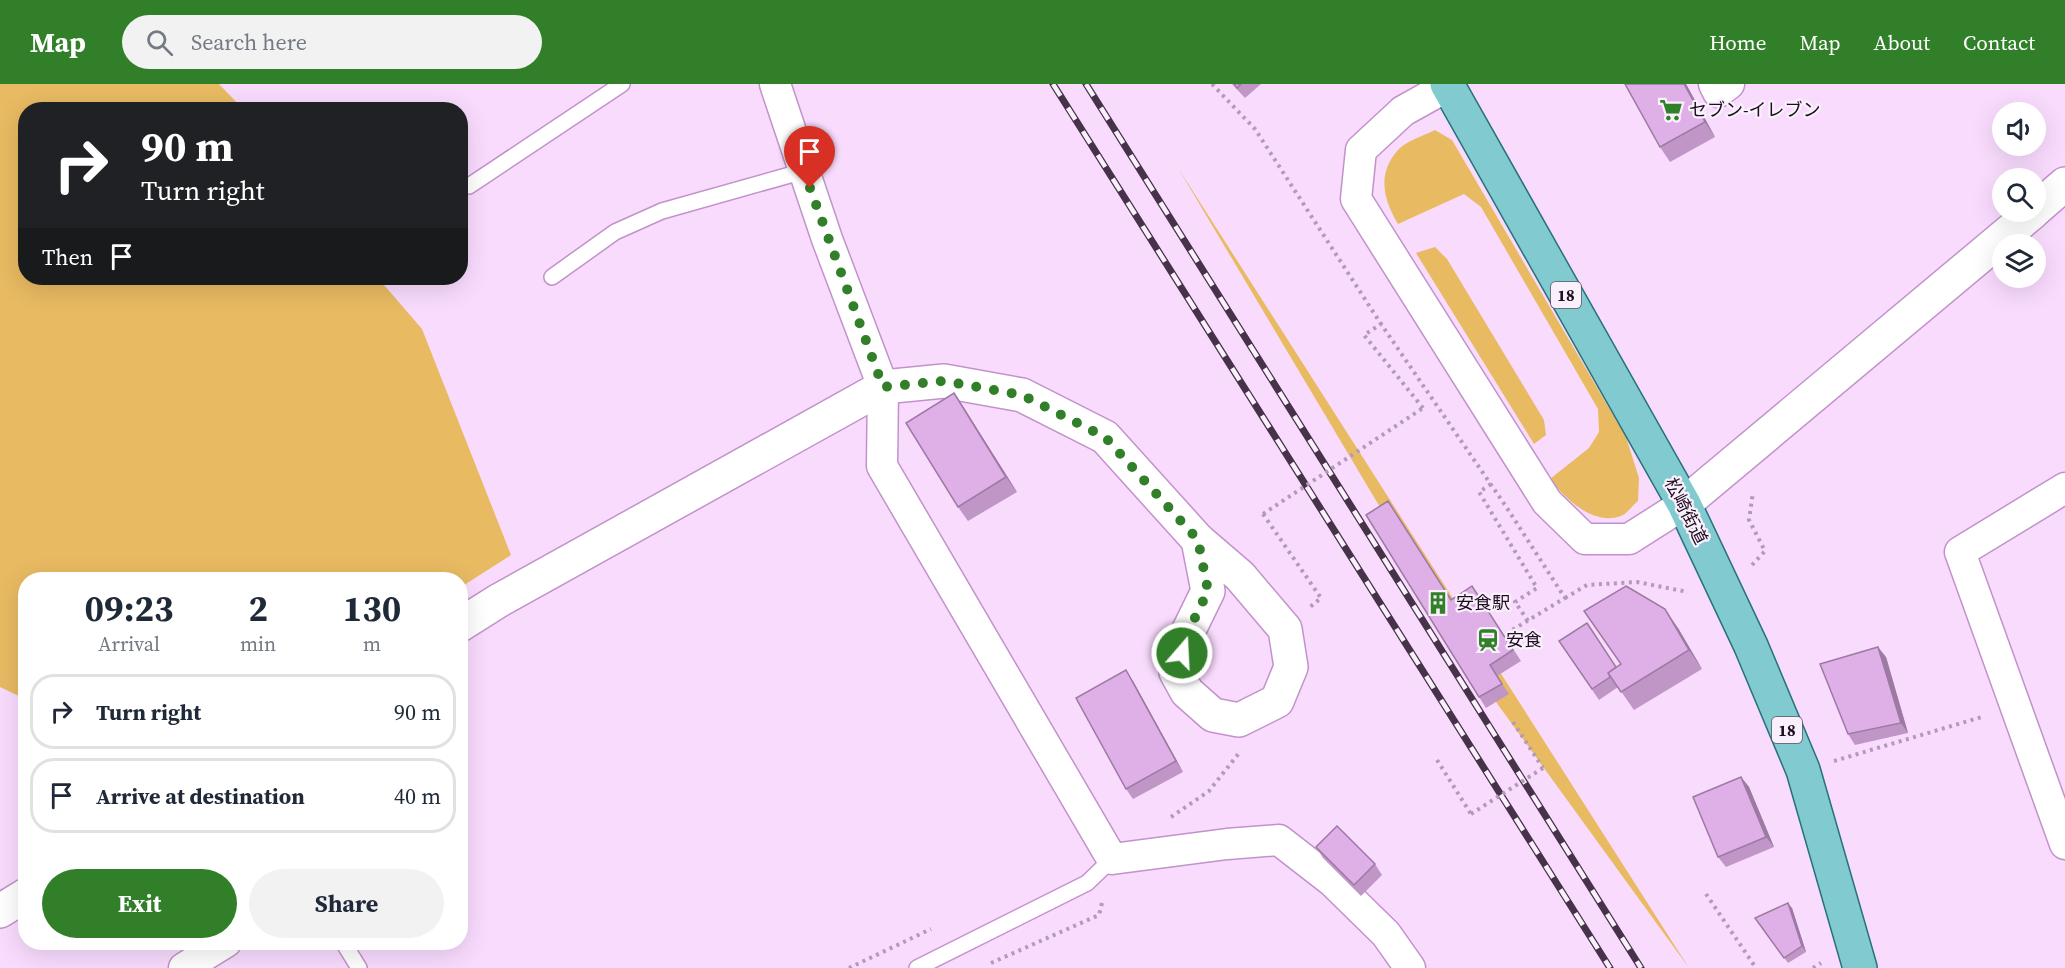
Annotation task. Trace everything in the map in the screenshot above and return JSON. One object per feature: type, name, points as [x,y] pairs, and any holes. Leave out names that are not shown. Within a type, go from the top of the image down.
[{"type":"main road","name":"松崎街道","points":[[1447,85],[1684,504],[1751,646],[1803,770],[1860,968]]},
{"type":"street","points":[[775,84],[827,239],[883,387],[882,466],[1112,859],[1227,844],[1279,840],[1333,882],[1386,934],[1410,968]]},
{"type":"street","points":[[1714,84],[1718,93],[1730,84]]},
{"type":"street","points":[[1447,85],[1403,111],[1361,150],[1356,199],[1547,502],[1585,539],[1629,538],[1684,504],[2020,222]]},
{"type":"street","points":[[2046,200],[2065,184]]},
{"type":"street","points":[[468,620],[883,387],[944,381],[1022,395],[1105,437],[1198,540],[1240,576],[1285,630],[1291,668],[1277,701],[1239,720],[1213,715],[1187,692],[1176,672],[1187,634],[1208,591],[1198,540]]},
{"type":"street","points":[[2065,489],[1960,552],[2065,844]]},
{"type":"street","points":[[0,911],[18,900]]},
{"type":"street","points":[[184,968],[213,950]]},
{"type":"lane","points":[[469,186],[622,84]]},
{"type":"lane","points":[[552,277],[615,232],[662,211],[804,171]]},
{"type":"lane","points":[[917,968],[1087,883],[1112,859]]},
{"type":"lane","points":[[348,950],[359,968]]},
{"type":"path","points":[[1212,84],[1255,129],[1381,324],[1491,484],[1565,598]]},
{"type":"path","points":[[1285,630],[1321,598],[1263,514],[1423,408],[1364,335],[1381,324]]},
{"type":"path","points":[[1491,484],[1479,492],[1538,588],[1515,602],[1528,621]]},
{"type":"path","points":[[1504,635],[1587,585],[1636,582],[1692,592]]},
{"type":"path","points":[[1803,770],[1989,715]]},
{"type":"path","points":[[1170,818],[1209,791],[1239,756],[1239,720]]},
{"type":"path","points":[[1437,760],[1471,814],[1543,768],[1513,722]]},
{"type":"path","points":[[1706,894],[1756,968]]},
{"type":"path","points":[[1813,968],[1821,963]]},
{"type":"shaded area","points":[[0,84],[219,84],[236,102],[18,102],[18,285],[384,285],[422,329],[511,555],[468,583],[468,572],[18,572],[18,696],[0,687]]},
{"type":"shaded area","points":[[1435,130],[1452,140],[1626,437],[1639,478],[1638,501],[1623,515],[1602,518],[1592,515],[1573,503],[1550,479],[1589,448],[1599,432],[1598,409],[1481,207],[1464,194],[1398,224],[1393,215],[1384,186],[1391,159],[1406,144]]},
{"type":"shaded area","points":[[1178,168],[1689,968],[1496,702]]},
{"type":"shaded area","points":[[1435,247],[1447,259],[1544,420],[1546,435],[1534,444],[1416,253]]},
{"type":"building","name":"セブン-イレブン","points":[[1625,84],[1684,84],[1705,122],[1660,147]]},
{"type":"building","points":[[954,393],[1006,477],[958,507],[906,423]]},
{"type":"building","name":"安食駅","points":[[1388,501],[1451,600],[1472,586],[1513,650],[1490,665],[1502,684],[1479,697],[1366,515]]},
{"type":"building","points":[[1626,586],[1665,609],[1689,650],[1621,692],[1608,673],[1621,664],[1584,611]]},
{"type":"building","points":[[1587,623],[1616,667],[1608,673],[1610,677],[1592,689],[1559,641]]},
{"type":"building","points":[[1878,647],[1901,723],[1848,734],[1820,664]]},
{"type":"building","points":[[1126,670],[1176,761],[1126,789],[1076,698]]},
{"type":"building","points":[[1741,777],[1766,837],[1718,857],[1693,797]]},
{"type":"building","points":[[1337,826],[1375,864],[1354,885],[1316,847]]},
{"type":"building","points":[[1788,903],[1802,946],[1784,958],[1755,918]]},
{"type":"railway","points":[[1053,84],[1610,968]]},
{"type":"railway","points":[[1086,84],[1641,968]]},
{"type":"place","name":"セブン-イレブン","points":[[1671,110]]},
{"type":"place","name":"安食駅","points":[[1438,603]]},
{"type":"place","name":"安食","points":[[1488,640]]},
{"type":"route","points":[[810,188],[883,387],[944,381],[1022,395],[1105,437],[1198,540],[1208,591],[1187,634],[1182,653]]}]
